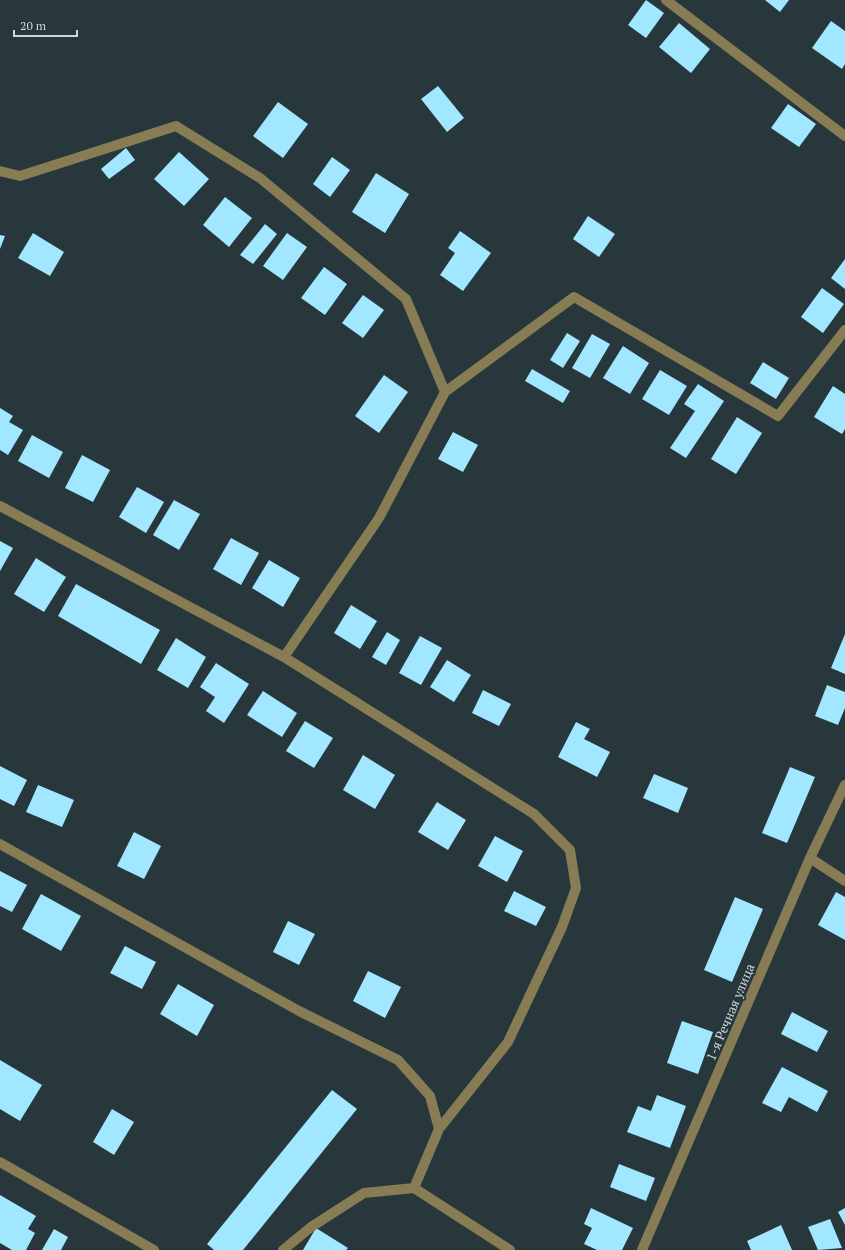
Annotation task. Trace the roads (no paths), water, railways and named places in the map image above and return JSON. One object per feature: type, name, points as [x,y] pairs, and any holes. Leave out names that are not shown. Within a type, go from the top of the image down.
[{"type":"street","points":[[666,0],[845,136]]},
{"type":"street","points":[[0,171],[20,176],[176,126],[260,178],[406,299],[445,392]]},
{"type":"street","points":[[284,657],[379,518],[445,392],[574,297],[778,416],[845,330]]},
{"type":"street","points":[[0,506],[284,657],[534,814],[570,850],[576,888],[562,927],[508,1042],[439,1129],[414,1188]]},
{"type":"street","name":"1-я Речная улица","points":[[642,1250],[810,858],[845,785]]},
{"type":"street","points":[[0,844],[299,1010],[398,1060],[430,1096],[439,1129]]},
{"type":"street","points":[[810,858],[845,881]]},
{"type":"street","points":[[0,1162],[154,1250]]},
{"type":"street","points":[[282,1250],[311,1227],[364,1192],[414,1188],[510,1250]]}]
